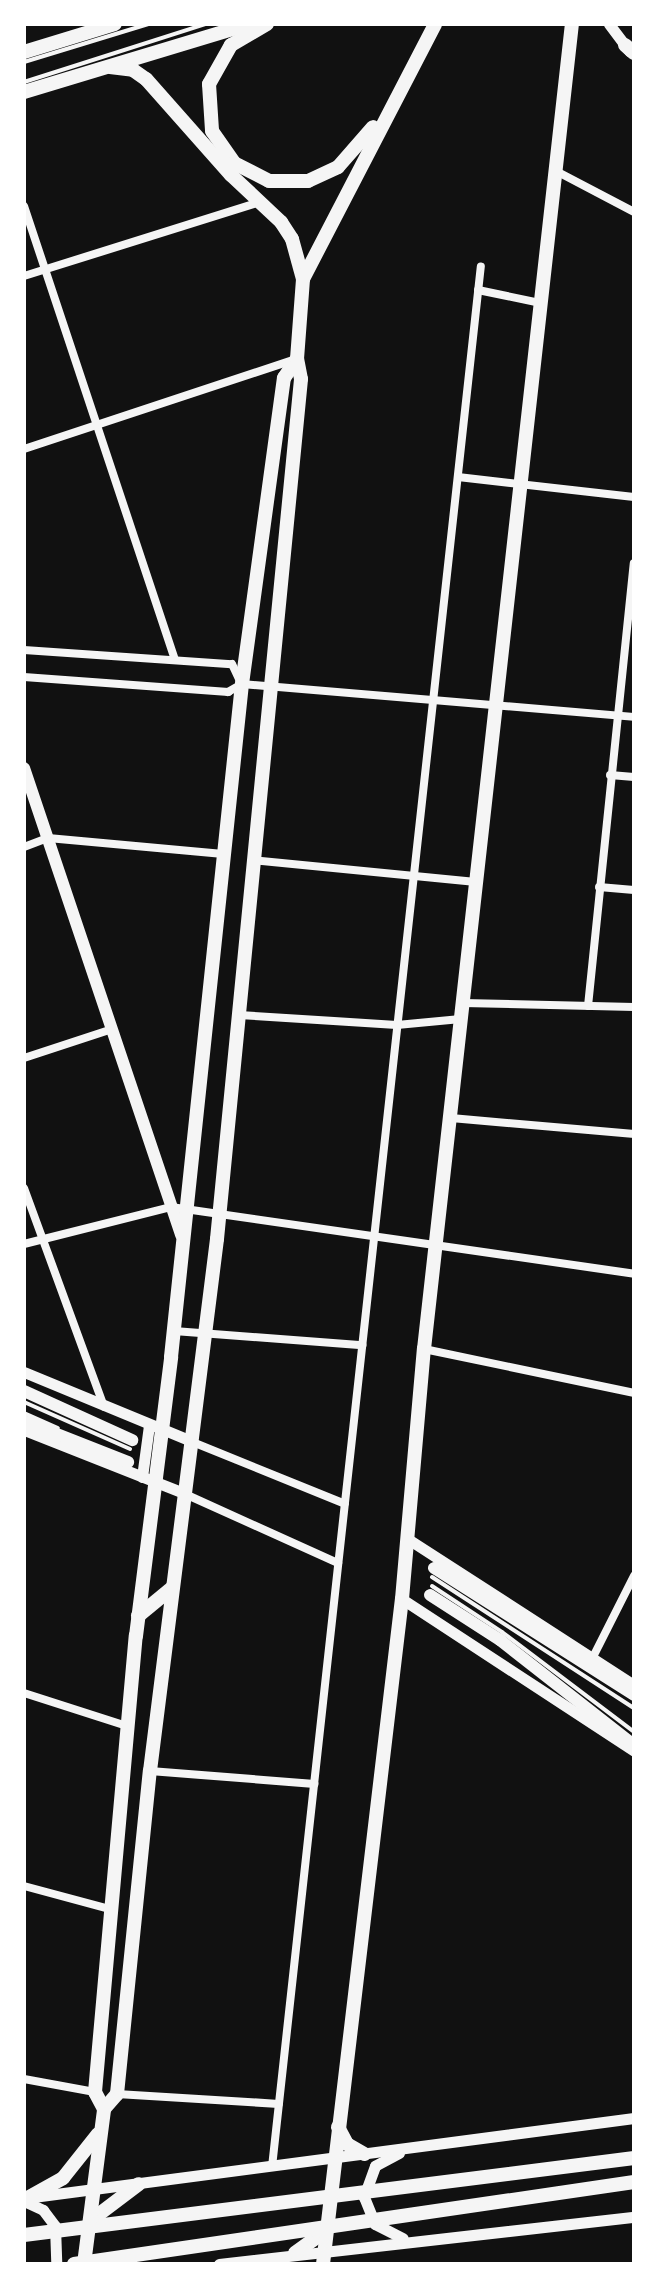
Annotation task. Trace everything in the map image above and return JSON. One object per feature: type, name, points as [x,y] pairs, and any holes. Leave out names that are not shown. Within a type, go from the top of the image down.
[{"type":"main road","points":[[24,52],[115,24]]},
{"type":"main road","points":[[24,92],[249,24]]},
{"type":"main road","points":[[267,24],[231,45],[215,67],[207,92],[208,118],[217,143],[245,171],[282,184],[327,174],[347,159],[398,96]]},
{"type":"main road","points":[[104,2109],[117,2094],[150,1771],[219,1213],[251,859],[301,379],[297,359],[303,279],[323,230],[435,24]]},
{"type":"main road","points":[[324,2257],[402,1599],[424,1349],[518,484],[572,24]]},
{"type":"main road","points":[[110,67],[133,70],[146,79],[261,202],[292,239],[303,279]]},
{"type":"main road","points":[[99,2264],[85,2257],[104,2109],[95,2092],[149,1480],[155,1427],[174,1331],[181,1235],[178,1208],[242,684],[284,378],[297,359]]},
{"type":"main road","points":[[24,768],[112,1029],[178,1208]]},
{"type":"main road","points":[[24,1391],[130,1452]]},
{"type":"main road","points":[[24,1421],[130,1452]]},
{"type":"main road","points":[[433,1572],[634,1695]]},
{"type":"main road","points":[[138,1616],[172,1588]]},
{"type":"main road","points":[[431,1591],[592,1710],[634,1748]]},
{"type":"main road","points":[[26,2199],[63,2178],[102,2127]]},
{"type":"main road","points":[[338,2127],[347,2144],[364,2154]]},
{"type":"main road","points":[[24,2235],[634,2158]]},
{"type":"main road","points":[[74,2264],[634,2182]]},
{"type":"main road","points":[[89,2222],[139,2184]]},
{"type":"main road","points":[[286,2257],[327,2230]]},
{"type":"street","points":[[609,24],[631,52]]},
{"type":"street","points":[[555,170],[634,212]]},
{"type":"street","points":[[24,276],[261,202]]},
{"type":"street","points":[[24,206],[175,660]]},
{"type":"street","points":[[272,2167],[481,266]]},
{"type":"street","points":[[478,290],[540,303]]},
{"type":"street","points":[[24,449],[297,359]]},
{"type":"street","points":[[458,477],[634,497]]},
{"type":"street","points":[[588,1006],[616,715],[632,610],[634,563]]},
{"type":"street","points":[[24,650],[232,664],[242,684]]},
{"type":"street","points":[[24,677],[228,692],[242,684],[496,702],[634,717]]},
{"type":"street","points":[[610,775],[634,777]]},
{"type":"street","points":[[24,847],[48,838],[223,854]]},
{"type":"street","points":[[251,859],[476,882]]},
{"type":"street","points":[[599,887],[634,890]]},
{"type":"street","points":[[463,1003],[634,1007]]},
{"type":"street","points":[[239,1015],[397,1025],[462,1019]]},
{"type":"street","points":[[24,1058],[112,1029]]},
{"type":"street","points":[[451,1118],[634,1134]]},
{"type":"street","points":[[24,1188],[104,1408]]},
{"type":"street","points":[[24,1244],[178,1208],[634,1274]]},
{"type":"street","points":[[174,1331],[362,1345]]},
{"type":"street","points":[[424,1349],[634,1393]]},
{"type":"street","points":[[24,1372],[104,1408],[345,1504]]},
{"type":"street","points":[[24,1430],[250,1519],[338,1563]]},
{"type":"street","points":[[408,1539],[634,1685]]},
{"type":"street","points":[[593,1657],[634,1576]]},
{"type":"street","points":[[402,1599],[634,1748]]},
{"type":"street","points":[[24,1693],[127,1726]]},
{"type":"street","points":[[150,1771],[314,1784]]},
{"type":"street","points":[[24,1886],[110,1909]]},
{"type":"street","points":[[24,2079],[95,2092]]},
{"type":"street","points":[[117,2094],[279,2104]]},
{"type":"street","points":[[26,2199],[634,2118]]},
{"type":"street","points":[[411,2240],[385,2233],[368,2214],[364,2191],[375,2166],[398,2153],[505,2134]]},
{"type":"street","points":[[26,2199],[43,2210],[55,2226],[56,2264]]},
{"type":"street","points":[[219,2264],[286,2257],[324,2257],[411,2240],[634,2217]]},
{"type":"lane","points":[[24,62],[148,24]]},
{"type":"lane","points":[[24,82],[206,24]]},
{"type":"lane","points":[[24,1402],[130,1452]]},
{"type":"lane","points":[[24,1413],[130,1452]]},
{"type":"lane","points":[[433,1572],[634,1708]]},
{"type":"lane","points":[[431,1591],[514,1641],[634,1732]]}]
